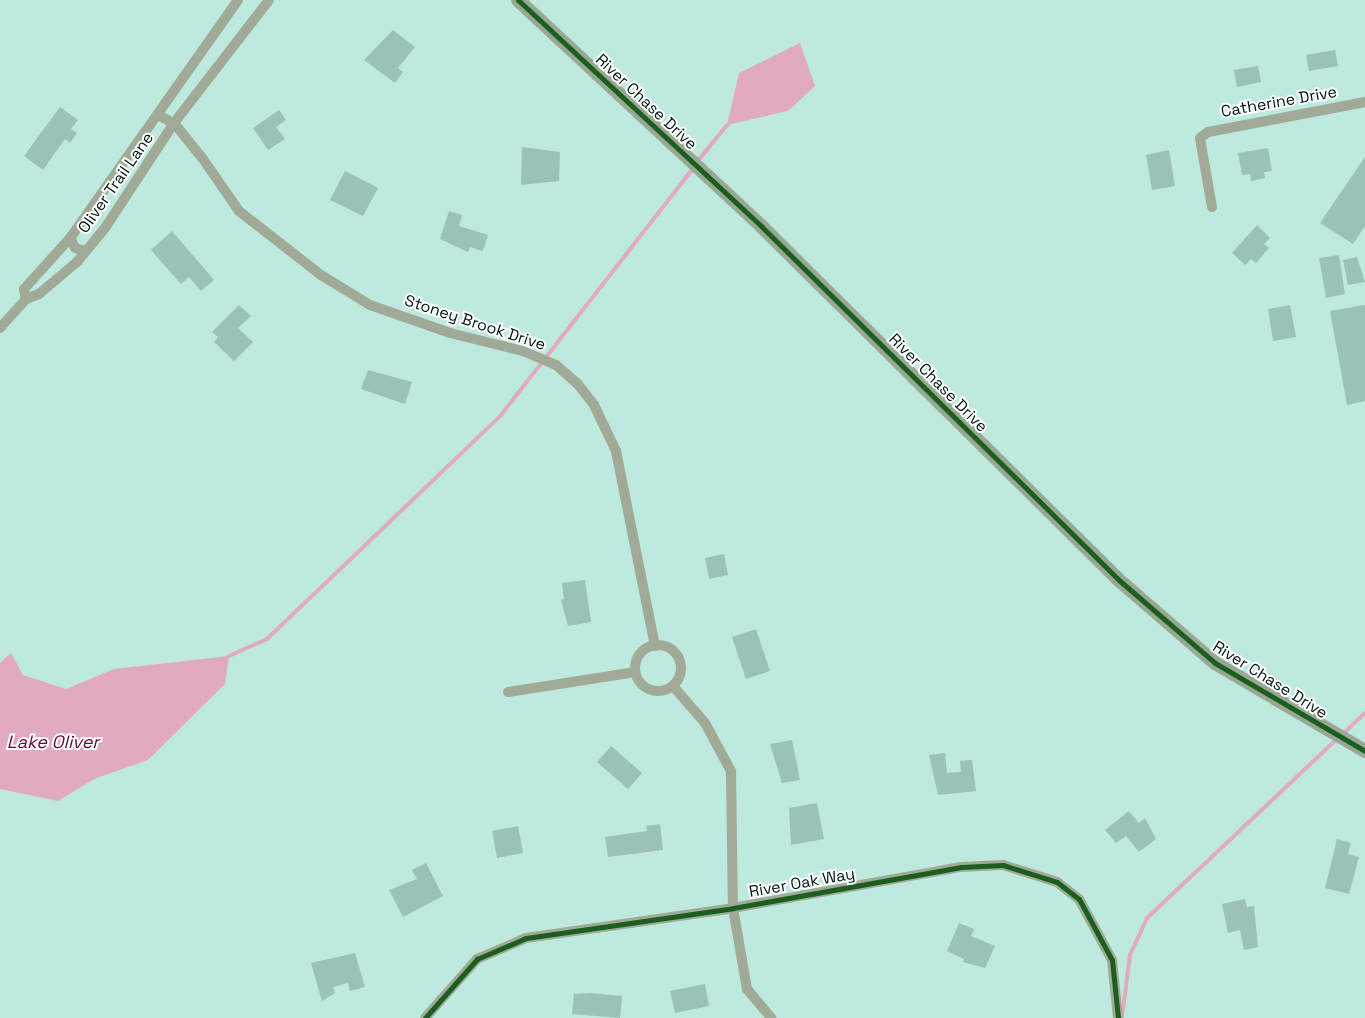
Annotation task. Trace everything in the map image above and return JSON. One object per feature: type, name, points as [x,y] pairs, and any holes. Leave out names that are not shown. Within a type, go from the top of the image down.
[{"type":"street","name":"Oliver Trail Lane","points":[[238,0],[70,238],[75,248],[86,251],[152,162],[174,123],[270,0]]},
{"type":"street","name":"River Chase Drive","points":[[518,0],[762,227],[1120,581],[1215,663],[1365,751]]},
{"type":"street","name":"Catherine Drive","points":[[1212,207],[1200,138],[1218,128],[1365,102]]},
{"type":"street","name":"Stoney Brook Drive","points":[[158,115],[174,123],[239,212],[321,275],[370,305],[450,333],[523,351],[556,365],[576,383],[594,404],[616,451],[655,646]]},
{"type":"street","points":[[26,299],[24,289],[70,238]]},
{"type":"street","points":[[0,328],[26,299],[39,294],[86,251]]},
{"type":"street","points":[[655,646],[670,648],[679,659],[681,673],[673,686],[660,691],[647,688],[635,672],[642,652],[655,646]]},
{"type":"street","points":[[508,692],[635,672]]},
{"type":"street","points":[[673,686],[706,724],[731,771],[732,908],[747,989],[771,1018]]},
{"type":"street","name":"River Oak Way","points":[[425,1018],[466,967],[500,946],[732,908],[961,867],[1003,865],[1031,871],[1068,890],[1094,921],[1112,960],[1118,1018]]},
{"type":"water","points":[[800,43],[815,86],[788,111],[727,125],[739,73]]},
{"type":"water","name":"Lake Oliver","points":[[11,653],[23,675],[66,689],[114,669],[229,656],[225,684],[148,760],[94,779],[58,801],[0,789],[0,663]]},
{"type":"building","points":[[393,30],[415,47],[398,68],[403,72],[395,83],[364,60]]},
{"type":"building","points":[[1335,50],[1338,66],[1309,71],[1306,55]]},
{"type":"building","points":[[1258,66],[1261,82],[1237,87],[1234,70]]},
{"type":"building","points":[[60,107],[78,120],[71,129],[77,133],[70,143],[65,139],[43,170],[24,156]]},
{"type":"building","points":[[279,110],[286,120],[276,127],[285,139],[268,150],[253,128]]},
{"type":"building","points":[[522,147],[560,152],[559,181],[521,185]]},
{"type":"building","points":[[1268,148],[1272,171],[1264,172],[1265,178],[1251,181],[1250,174],[1242,175],[1238,153]]},
{"type":"building","points":[[1169,150],[1175,186],[1152,190],[1146,155]]},
{"type":"building","points":[[1365,157],[1365,226],[1353,244],[1320,223]]},
{"type":"building","points":[[345,171],[378,188],[363,216],[330,200]]},
{"type":"building","points":[[449,211],[462,215],[459,226],[488,235],[483,251],[470,247],[468,252],[440,239]]},
{"type":"building","points":[[1257,225],[1270,238],[1264,244],[1269,248],[1256,263],[1251,259],[1245,265],[1232,253]]},
{"type":"building","points":[[172,231],[214,280],[201,291],[189,277],[181,284],[151,250]]},
{"type":"building","points":[[1339,255],[1345,294],[1326,298],[1319,258]]},
{"type":"building","points":[[1357,257],[1365,282],[1348,285],[1343,260]]},
{"type":"building","points":[[239,305],[251,316],[238,328],[253,342],[234,361],[214,342],[218,337],[212,332]]},
{"type":"building","points":[[1290,305],[1296,337],[1273,341],[1268,309]]},
{"type":"building","points":[[1365,305],[1365,401],[1347,405],[1330,311]]},
{"type":"building","points":[[368,370],[412,382],[405,404],[361,389]]},
{"type":"building","points":[[724,554],[728,575],[709,579],[705,558]]},
{"type":"building","points":[[585,580],[591,622],[568,626],[561,600],[564,599],[562,583]]},
{"type":"building","points":[[756,629],[770,671],[746,679],[732,637]]},
{"type":"building","points":[[792,740],[800,780],[782,783],[770,744]]},
{"type":"building","points":[[611,746],[642,773],[628,789],[597,762]]},
{"type":"building","points":[[945,753],[947,773],[961,772],[960,761],[972,760],[976,791],[938,795],[929,755]]},
{"type":"building","points":[[817,803],[824,839],[791,845],[789,808]]},
{"type":"building","points":[[1129,811],[1139,823],[1145,818],[1156,839],[1139,852],[1126,836],[1116,843],[1105,830]]},
{"type":"building","points":[[660,824],[663,850],[608,857],[605,837],[647,831],[646,826]]},
{"type":"building","points":[[518,826],[523,853],[497,858],[492,831]]},
{"type":"building","points":[[1337,839],[1351,843],[1348,854],[1359,857],[1349,894],[1325,888]]},
{"type":"building","points":[[426,863],[443,896],[403,917],[389,890],[417,879],[412,870]]},
{"type":"building","points":[[1245,899],[1247,907],[1254,906],[1258,947],[1244,950],[1240,930],[1228,933],[1222,904]]},
{"type":"building","points":[[959,923],[974,929],[971,936],[995,946],[985,968],[963,962],[964,959],[947,951]]},
{"type":"building","points":[[355,953],[365,987],[350,991],[348,983],[333,987],[335,993],[322,1001],[311,963]]},
{"type":"building","points":[[705,984],[709,1006],[675,1013],[670,991]]},
{"type":"building","points":[[590,993],[622,996],[620,1018],[572,1014],[574,994]]},
{"type":"waterway","points":[[697,162],[727,125]]},
{"type":"waterway","points":[[229,656],[267,639],[501,415],[693,168]]},
{"type":"waterway","points":[[1343,734],[1365,713]]},
{"type":"waterway","points":[[1122,1017],[1130,955],[1147,918],[1338,738]]},
{"type":"cycle path","points":[[518,0],[762,227],[1120,581],[1215,663],[1365,751]]},
{"type":"cycle path","points":[[425,1018],[477,959],[526,938],[733,908],[961,867],[1003,865],[1057,882],[1079,899],[1112,960],[1118,1018]]}]
